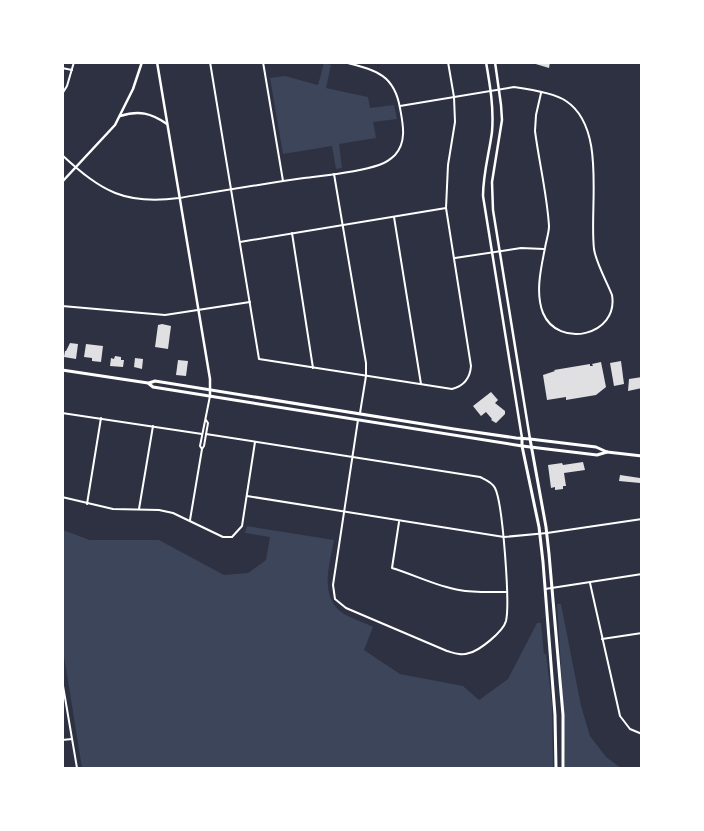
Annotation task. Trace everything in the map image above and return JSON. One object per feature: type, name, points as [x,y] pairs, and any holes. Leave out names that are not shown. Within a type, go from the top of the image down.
[{"type":"main road","points":[[62,370],[148,383],[155,381],[522,438],[596,447],[607,452],[642,456]]},
{"type":"main road","points":[[148,383],[153,387],[522,446],[597,455],[607,452]]},
{"type":"main road","points":[[522,438],[540,534],[556,723],[556,768]]},
{"type":"main road","points":[[530,439],[547,533],[563,722],[563,768]]},
{"type":"street","points":[[62,94],[74,62]]},
{"type":"street","points":[[157,62],[210,390],[200,446],[202,450]]},
{"type":"street","points":[[210,62],[259,359],[452,389],[464,384],[468,379],[471,366],[446,208],[448,165],[455,122],[454,96],[448,62]]},
{"type":"street","points":[[264,62],[283,181]]},
{"type":"street","points":[[62,155],[100,186],[132,199],[157,201],[381,165],[395,154],[400,148],[403,139],[404,127],[397,95],[388,79],[374,70],[344,62]]},
{"type":"street","points":[[486,62],[493,117],[483,177],[483,196],[522,438]]},
{"type":"street","points":[[494,62],[502,120],[492,197],[530,439]]},
{"type":"street","points":[[62,182],[114,125],[133,89],[142,63]]},
{"type":"street","points":[[62,68],[72,70]]},
{"type":"street","points":[[400,106],[499,89],[525,88],[564,99],[574,106],[587,130],[593,165],[594,251],[612,295],[613,302],[612,312],[602,326],[575,334],[555,329],[546,320],[540,302],[539,290],[544,249],[549,229],[535,131],[536,115],[541,93]]},
{"type":"street","points":[[120,116],[138,112],[148,113],[167,124]]},
{"type":"street","points":[[334,174],[366,363],[366,376],[360,413]]},
{"type":"street","points":[[240,242],[446,208]]},
{"type":"street","points":[[394,216],[422,385]]},
{"type":"street","points":[[292,233],[313,368]]},
{"type":"street","points":[[454,258],[521,248],[544,249]]},
{"type":"street","points":[[62,306],[165,315],[250,302]]},
{"type":"street","points":[[62,413],[202,434]]},
{"type":"street","points":[[87,504],[101,418]]},
{"type":"street","points":[[190,520],[208,423],[206,420]]},
{"type":"street","points":[[206,434],[353,458],[480,477],[491,482],[496,489],[504,537],[506,623],[501,630],[471,653],[463,655],[447,651],[346,608],[335,598],[333,585],[353,458],[358,420]]},
{"type":"street","points":[[139,509],[153,426]]},
{"type":"street","points":[[62,497],[113,509],[159,510],[173,513],[223,537],[232,537],[242,526],[255,442]]},
{"type":"street","points":[[247,496],[504,537],[540,534],[642,519]]},
{"type":"street","points":[[399,521],[392,568],[426,582],[458,590],[506,592]]},
{"type":"street","points":[[545,590],[642,574]]},
{"type":"street","points":[[590,583],[620,716],[630,729],[642,734]]},
{"type":"street","points":[[602,639],[642,633]]},
{"type":"street","points":[[62,680],[77,768]]},
{"type":"street","points":[[62,740],[72,738]]},
{"type":"shaded area","points":[[324,63],[331,65],[326,88],[368,97],[370,108],[394,105],[397,119],[373,122],[376,138],[339,144],[342,168],[336,169],[332,146],[283,154],[270,78],[285,76],[318,85]]},
{"type":"shaded area","points":[[247,526],[334,540],[328,580],[331,599],[344,614],[373,627],[364,650],[400,674],[463,686],[479,700],[508,679],[537,623],[541,623],[552,704],[553,768],[82,768],[63,650],[63,530],[90,540],[159,540],[224,575],[248,573],[266,560],[270,537],[245,533]]},
{"type":"shaded area","points":[[557,604],[561,604],[581,706],[590,736],[606,757],[621,768],[565,768]]},
{"type":"building","points":[[529,62],[550,62],[549,68]]},
{"type":"building","points":[[158,325],[171,326],[168,349],[155,347]]},
{"type":"building","points":[[70,343],[78,344],[76,359],[64,357]]},
{"type":"building","points":[[86,344],[103,346],[101,362],[92,361],[92,358],[84,357]]},
{"type":"building","points":[[115,356],[121,357],[121,360],[124,360],[123,367],[110,366],[111,358],[114,359]]},
{"type":"building","points":[[135,358],[143,359],[142,369],[134,367]]},
{"type":"building","points":[[178,360],[188,361],[186,376],[176,375]]},
{"type":"building","points":[[621,361],[624,384],[614,386],[610,363]]},
{"type":"building","points":[[601,362],[606,387],[596,395],[566,400],[566,397],[547,400],[543,375],[554,370],[590,364],[590,366],[593,366],[592,364]]},
{"type":"building","points":[[642,377],[642,388],[628,391],[629,379]]},
{"type":"building","points":[[491,392],[498,400],[495,403],[505,411],[505,414],[496,423],[491,420],[486,412],[481,416],[473,406]]},
{"type":"building","points":[[583,462],[585,470],[564,473],[566,486],[563,486],[563,489],[555,490],[555,487],[551,488],[548,465]]},
{"type":"building","points":[[620,475],[640,478],[640,483],[619,481]]}]
